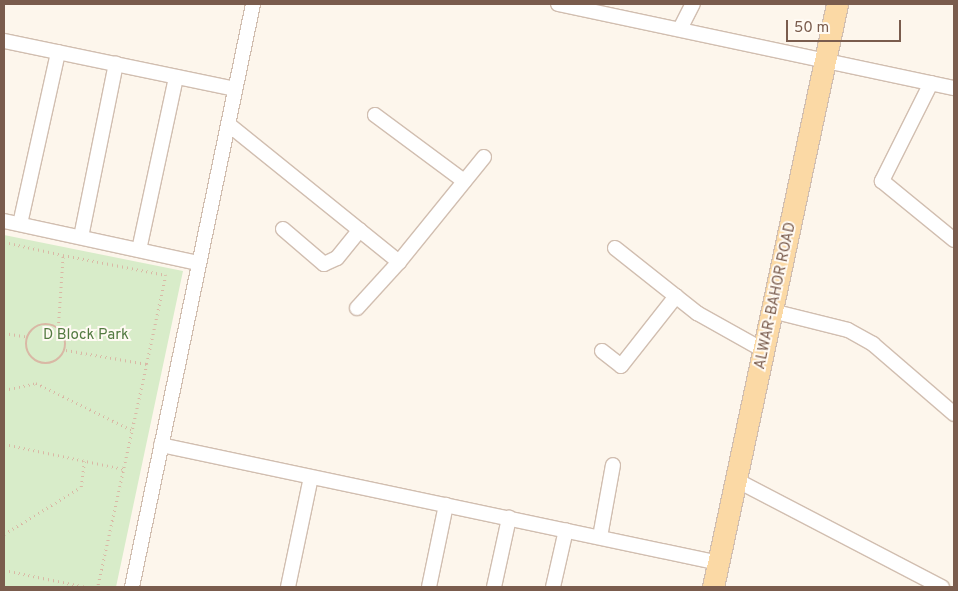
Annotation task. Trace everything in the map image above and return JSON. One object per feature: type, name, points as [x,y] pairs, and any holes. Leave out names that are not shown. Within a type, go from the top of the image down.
[{"type":"main road","name":"ALWAR-BAHOR ROAD","points":[[713,587],[738,481],[837,4]]},
{"type":"street","points":[[132,587],[253,4]]},
{"type":"street","points":[[558,4],[954,88]]},
{"type":"street","points":[[680,29],[693,4]]},
{"type":"street","points":[[4,41],[235,89]]},
{"type":"street","points":[[20,224],[58,52]]},
{"type":"street","points":[[81,237],[116,64]]},
{"type":"street","points":[[139,250],[176,77]]},
{"type":"street","points":[[931,83],[882,182],[954,240]]},
{"type":"street","points":[[375,115],[464,181]]},
{"type":"street","points":[[228,124],[399,262]]},
{"type":"street","points":[[357,308],[399,262],[484,157]]},
{"type":"street","points":[[4,221],[199,262]]},
{"type":"street","points":[[283,230],[324,264],[337,258],[360,230]]},
{"type":"street","points":[[615,248],[697,313],[765,351]]},
{"type":"street","points":[[602,351],[621,366],[676,296]]},
{"type":"street","points":[[772,311],[840,327],[873,344],[954,414]]},
{"type":"street","points":[[161,445],[719,563]]},
{"type":"street","points":[[600,537],[613,465]]},
{"type":"street","points":[[288,587],[311,477]]},
{"type":"street","points":[[738,481],[942,587]]},
{"type":"street","points":[[429,587],[446,505]]},
{"type":"street","points":[[494,587],[509,518]]},
{"type":"street","points":[[553,587],[566,530]]},
{"type":"path","points":[[4,242],[166,275],[98,587]]},
{"type":"path","points":[[58,328],[63,255]]},
{"type":"path","points":[[50,325],[58,328],[66,338],[66,350],[52,363],[38,362],[29,354],[28,337],[38,326],[50,325]]},
{"type":"path","points":[[4,333],[28,337]]},
{"type":"path","points":[[66,350],[147,364]]},
{"type":"path","points":[[4,390],[36,383],[132,430]]},
{"type":"path","points":[[4,444],[124,469]]},
{"type":"path","points":[[4,534],[81,487],[84,461]]},
{"type":"path","points":[[4,570],[86,587]]},
{"type":"green space","name":"D Block Park","points":[[4,235],[183,271],[116,587],[4,586]]}]
